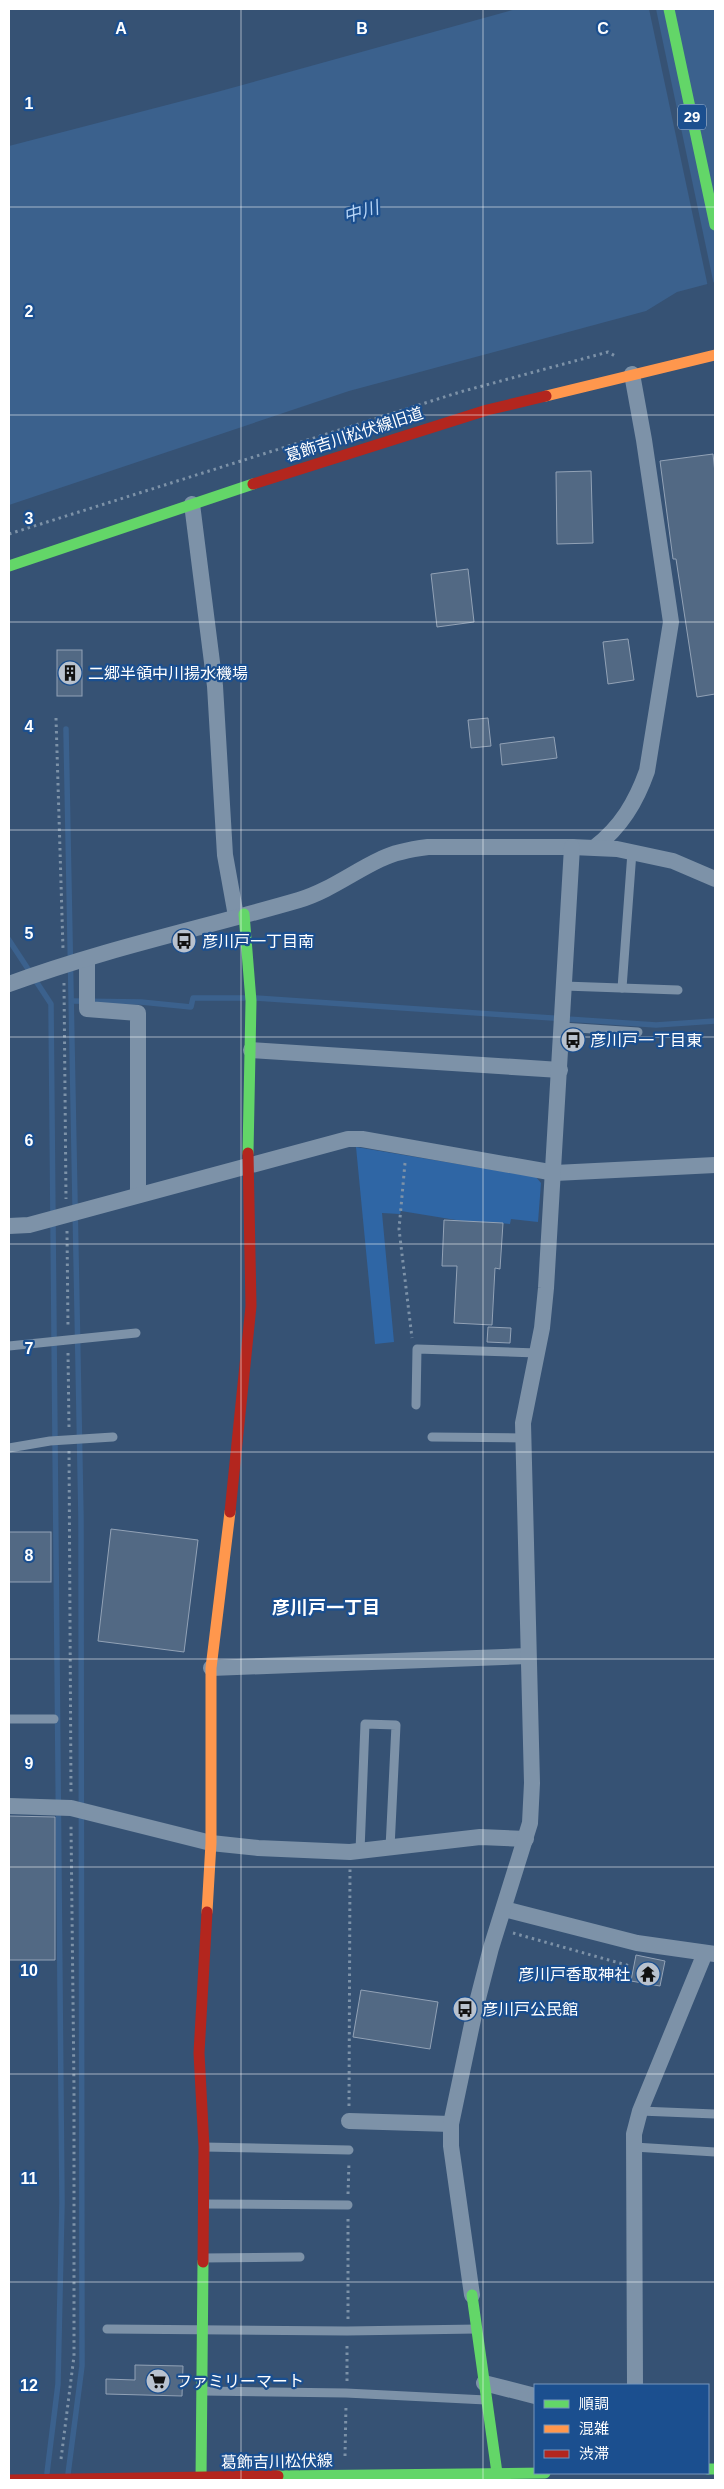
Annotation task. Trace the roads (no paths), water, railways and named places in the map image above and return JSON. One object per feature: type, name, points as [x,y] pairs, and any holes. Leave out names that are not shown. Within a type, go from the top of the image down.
[{"type":"street","name":"29","points":[[669,9],[715,225]]},
{"type":"street","name":"葛飾吉川松伏線旧道","points":[[9,566],[192,504],[487,410],[628,368],[715,355]]},
{"type":"street","points":[[595,848],[622,822],[642,786],[647,771],[671,622],[644,440],[628,368]]},
{"type":"street","points":[[192,504],[215,686],[225,855],[240,915],[251,1001],[248,1166],[251,1306],[235,1474],[211,1668],[211,1843],[198,2053],[204,2147],[201,2330],[202,2479]]},
{"type":"street","points":[[9,984],[64,965],[321,892],[383,858],[408,850],[448,845],[595,848],[632,852],[673,861],[715,879]]},
{"type":"street","points":[[498,2477],[454,2176],[451,2124],[475,2010],[530,1823],[532,1783],[523,1422],[537,1353],[546,1288],[555,1173],[572,847]]},
{"type":"street","points":[[87,959],[87,1009],[138,1013],[138,1195]]},
{"type":"street","points":[[251,1050],[560,1070]]},
{"type":"street","points":[[9,1226],[29,1225],[348,1139],[407,1147],[555,1173],[715,1165]]},
{"type":"street","points":[[211,1668],[528,1656]]},
{"type":"street","points":[[9,1806],[71,1808],[211,1843],[305,1851],[360,1851],[480,1837],[526,1839]]},
{"type":"street","points":[[504,1909],[637,1943],[710,1954],[640,2111],[634,2134],[636,2384]]},
{"type":"street","points":[[349,2122],[451,2124]]},
{"type":"street","points":[[485,2392],[534,2396]]},
{"type":"street","name":"葛飾吉川松伏線","points":[[9,2480],[498,2477],[534,2474]]},
{"type":"lane","points":[[622,988],[632,852]]},
{"type":"lane","points":[[564,986],[678,990]]},
{"type":"lane","points":[[562,1027],[638,1032]]},
{"type":"lane","points":[[9,1346],[136,1333]]},
{"type":"lane","points":[[416,1405],[417,1349],[537,1353]]},
{"type":"lane","points":[[9,1448],[70,1440],[113,1437]]},
{"type":"lane","points":[[432,1437],[524,1438]]},
{"type":"lane","points":[[9,1719],[54,1719]]},
{"type":"lane","points":[[360,1851],[365,1724],[396,1725],[390,1848]]},
{"type":"lane","points":[[640,2111],[715,2114]]},
{"type":"lane","points":[[204,2147],[349,2150]]},
{"type":"lane","points":[[634,2147],[715,2152]]},
{"type":"lane","points":[[203,2204],[348,2205]]},
{"type":"lane","points":[[202,2258],[300,2257]]},
{"type":"lane","points":[[108,2329],[477,2329]]},
{"type":"lane","points":[[202,2392],[485,2392]]},
{"type":"water","name":"中川","points":[[516,9],[715,9],[715,282],[677,292],[646,311],[349,391],[9,505],[9,146],[217,92]]},
{"type":"waterway","points":[[66,729],[81,1518],[82,2366],[68,2474]]},
{"type":"waterway","points":[[9,940],[51,1004],[62,2203],[58,2384],[47,2473]]},
{"type":"waterway","points":[[73,1001],[141,1002],[191,1007],[193,998],[244,998]]},
{"type":"waterway","points":[[256,998],[656,1025],[715,1021]]},
{"type":"place","name":"二郷半領中川揚水機場","points":[[70,673]]},
{"type":"place","name":"彦川戸一丁目南","points":[[184,941]]},
{"type":"place","name":"彦川戸一丁目東","points":[[573,1040]]},
{"type":"place","name":"彦川戸香取神社","points":[[648,1974]]},
{"type":"place","name":"彦川戸公民館","points":[[465,2009]]},
{"type":"place","name":"ファミリーマート","points":[[158,2381]]},
{"type":"district","name":"彦川戸一丁目","points":[[326,1608]]}]
